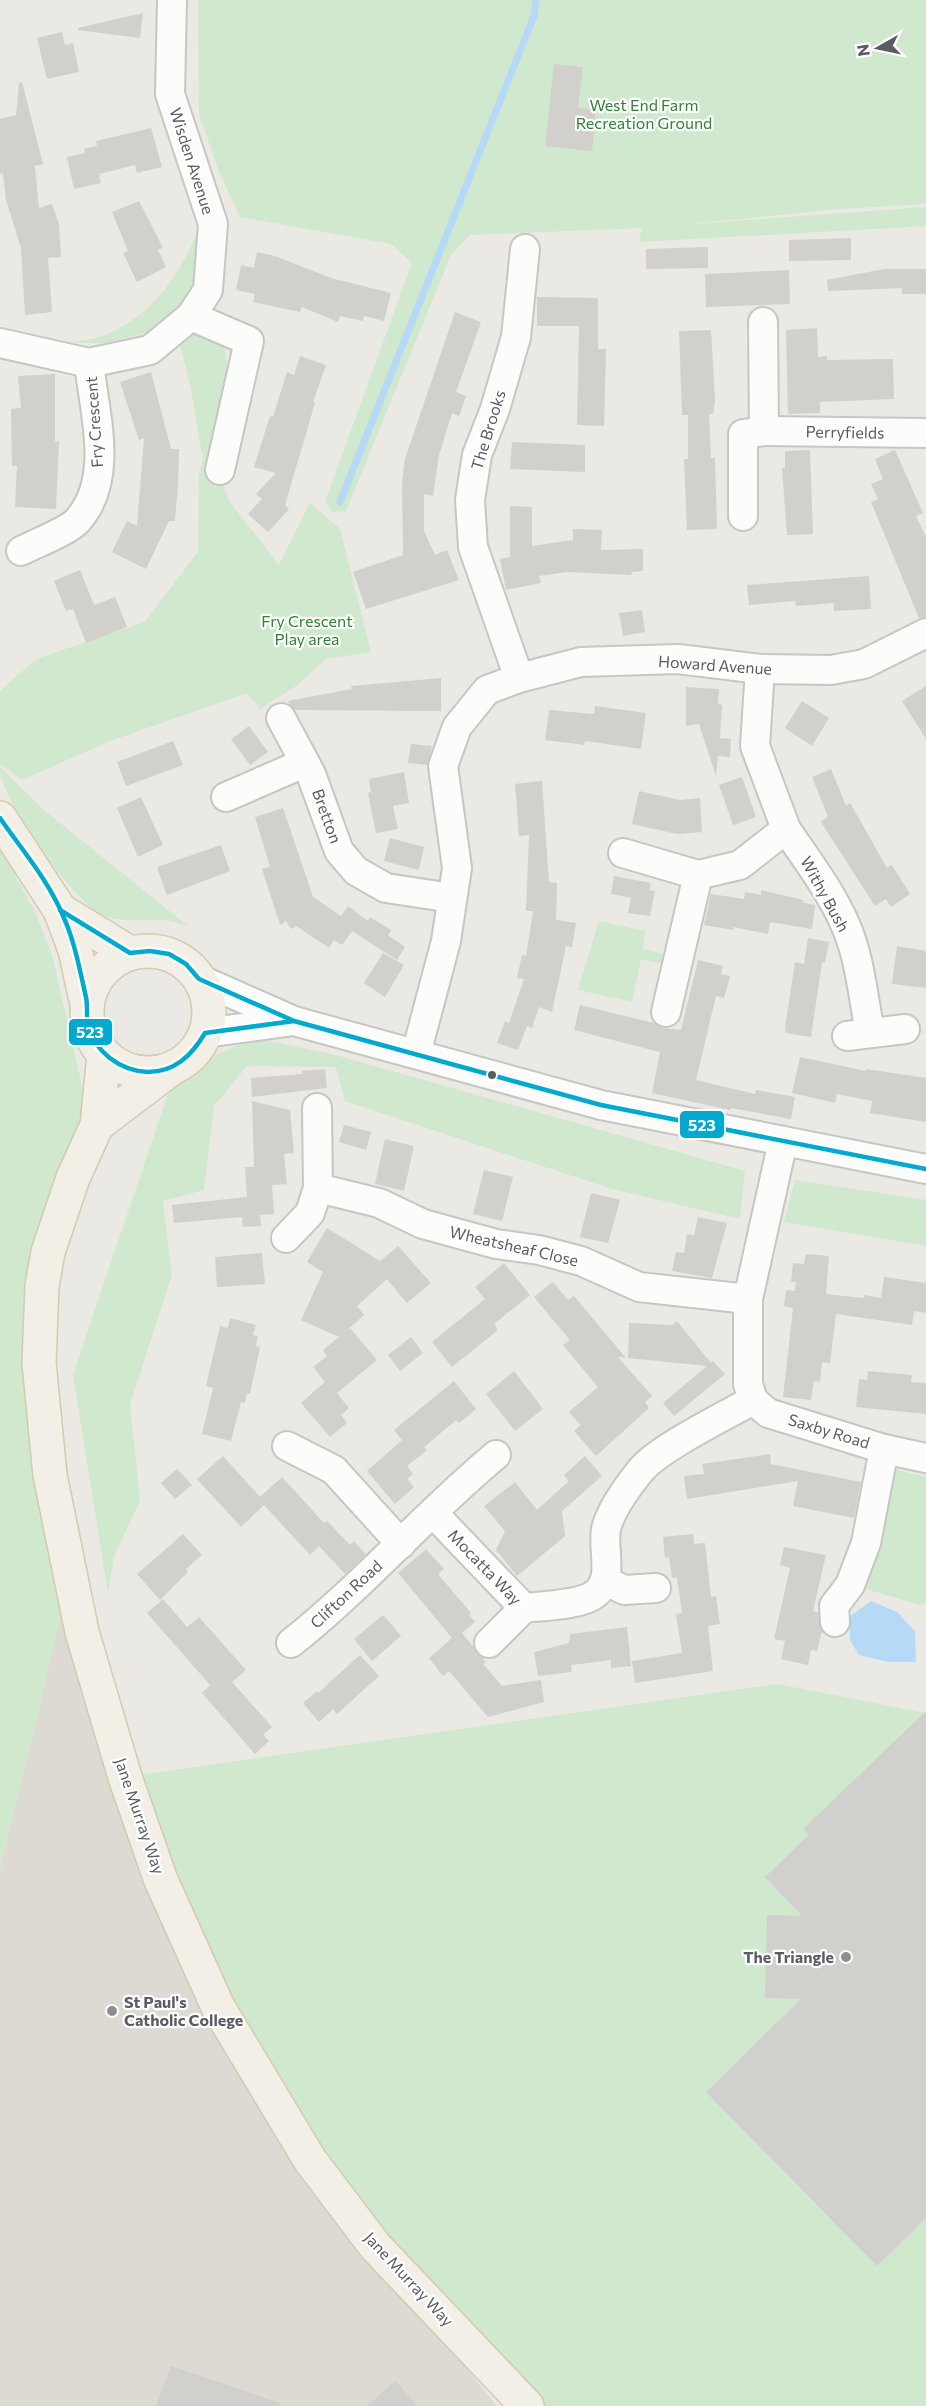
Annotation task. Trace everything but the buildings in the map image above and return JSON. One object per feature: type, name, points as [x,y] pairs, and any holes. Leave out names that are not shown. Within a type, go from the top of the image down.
[{"type":"main road","points":[[0,818],[60,909],[75,950],[87,1004],[87,1022],[93,1040],[104,1054],[118,1066],[136,1072],[154,1072],[172,1068],[192,1053],[205,1033],[209,1015],[207,996],[199,979],[186,964],[169,954],[150,951],[130,953],[114,961],[101,972],[92,987],[87,1004]]},
{"type":"main road","points":[[60,909],[130,953]]},
{"type":"main road","name":"Jane Murray Way","points":[[104,1054],[97,1125],[73,1178],[48,1252],[42,1286],[39,1363],[50,1474],[80,1621],[125,1777],[160,1878],[218,2007],[310,2160],[375,2246],[527,2406]]},
{"type":"main road","name":"Jane Murray Way","points":[[97,1125],[172,1068]]},
{"type":"street","name":"Wisden Avenue","points":[[0,343],[89,363],[150,350],[191,316],[208,290],[213,224],[170,94],[172,0]]},
{"type":"street","name":"The Brooks","points":[[519,678],[474,547],[470,500],[477,455],[495,409],[516,337],[525,249]]},
{"type":"street","points":[[191,316],[249,341],[220,470]]},
{"type":"street","points":[[743,516],[743,434],[764,431],[764,322]]},
{"type":"street","name":"Fry Crescent","points":[[21,551],[77,522],[95,494],[100,465],[89,363]]},
{"type":"street","name":"Perryfields","points":[[764,431],[926,433]]},
{"type":"street","name":"Howard Avenue","points":[[416,1053],[446,941],[457,868],[442,766],[457,727],[487,690],[519,678],[581,662],[678,659],[760,669],[831,670],[864,664],[926,633]]},
{"type":"street","name":"Withy Bush","points":[[760,669],[755,746],[786,829],[845,925],[858,966],[859,1034],[905,1029]]},
{"type":"street","name":"Bretton","points":[[281,718],[322,800],[339,851],[356,871],[386,888],[452,898]]},
{"type":"street","points":[[226,797],[304,763]]},
{"type":"street","points":[[623,853],[698,875],[740,865],[786,829]]},
{"type":"street","points":[[666,1012],[698,875]]},
{"type":"street","points":[[199,979],[294,1021],[601,1105],[926,1169]]},
{"type":"street","points":[[205,1033],[294,1021]]},
{"type":"street","points":[[286,1238],[310,1213],[318,1188],[317,1108]]},
{"type":"street","points":[[656,1588],[624,1590],[606,1581],[606,1529],[624,1493],[643,1468],[662,1453],[753,1400],[748,1384],[748,1299],[783,1142]]},
{"type":"street","name":"Wheatsheaf Close","points":[[318,1188],[379,1203],[423,1224],[496,1245],[539,1250],[581,1261],[639,1287],[748,1299]]},
{"type":"street","name":"Saxby Road","points":[[753,1400],[768,1413],[884,1449],[926,1458]]},
{"type":"street","points":[[286,1446],[334,1470],[400,1544]]},
{"type":"street","name":"Saxby Road","points":[[835,1622],[834,1606],[850,1585],[866,1543],[884,1449]]},
{"type":"street","name":"Clifton Road","points":[[291,1643],[318,1622],[457,1488],[496,1455]]},
{"type":"street","name":"Mocatta Way","points":[[433,1513],[524,1608],[578,1600],[595,1594],[606,1581]]},
{"type":"street","points":[[489,1643],[524,1608]]},
{"type":"shaded area","name":"St Paul's Catholic College","points":[[63,1607],[108,1779],[294,2154],[497,2406],[0,2406],[0,1869]]},
{"type":"green space","name":"West End Farm Recreation Ground","points":[[198,0],[926,0],[926,204],[839,209],[680,225],[926,207],[926,226],[639,242],[642,228],[470,235],[451,255],[346,511],[332,512],[325,502],[412,263],[391,244],[240,217],[219,172],[199,114]]},
{"type":"green space","points":[[197,234],[197,275],[186,302],[149,332],[107,343],[69,343],[105,335],[140,315],[173,279]]},
{"type":"green space","name":"Fry Crescent Play area","points":[[197,331],[224,341],[227,369],[215,462],[229,501],[279,565],[310,503],[340,529],[371,652],[326,659],[296,686],[260,709],[247,693],[110,741],[22,780],[0,764],[0,691],[36,659],[145,622],[198,552],[199,473],[203,460],[191,389],[180,344]]},
{"type":"green space","points":[[0,767],[45,811],[188,926],[165,920],[114,919],[99,913],[86,903],[55,868],[24,823],[11,801]]},
{"type":"green space","points":[[0,848],[35,912],[52,955],[90,1121],[40,1279],[63,1607],[0,1868]]},
{"type":"green space","points":[[599,921],[645,931],[643,949],[677,957],[674,967],[641,959],[632,1002],[578,990]]},
{"type":"green space","points":[[254,1038],[332,1054],[745,1171],[740,1219],[612,1189],[345,1101],[336,1067],[247,1066],[214,1106],[204,1190],[163,1201],[172,1275],[130,1404],[140,1501],[114,1556],[108,1593],[73,1375],[175,1073]]},
{"type":"green space","points":[[795,1180],[926,1200],[926,1246],[784,1222]]},
{"type":"green space","points":[[893,1469],[926,1477],[926,1603],[921,1605],[862,1588],[874,1564]]},
{"type":"green space","points":[[777,1684],[926,1713],[926,2406],[526,2406],[375,2246],[218,2007],[125,1777]]},
{"type":"water","points":[[871,1601],[897,1612],[915,1631],[916,1662],[888,1662],[859,1655],[850,1640],[849,1617]]},
{"type":"waterway","points":[[340,502],[534,16],[536,0]]},
{"type":"transit line","name":"523","points":[[0,818],[58,904],[77,957],[87,1000],[87,1018],[91,1035],[96,1044],[110,1058],[138,1071],[158,1071],[182,1061],[205,1033],[294,1021]]},
{"type":"transit line","name":"523","points":[[60,910],[130,953],[150,951],[169,954],[186,964],[199,979],[294,1021],[601,1105],[926,1169]]},
{"type":"place","name":"The Triangle","points":[[846,1957]]},
{"type":"place","name":"St Paul's Catholic College","points":[[112,2011]]}]
